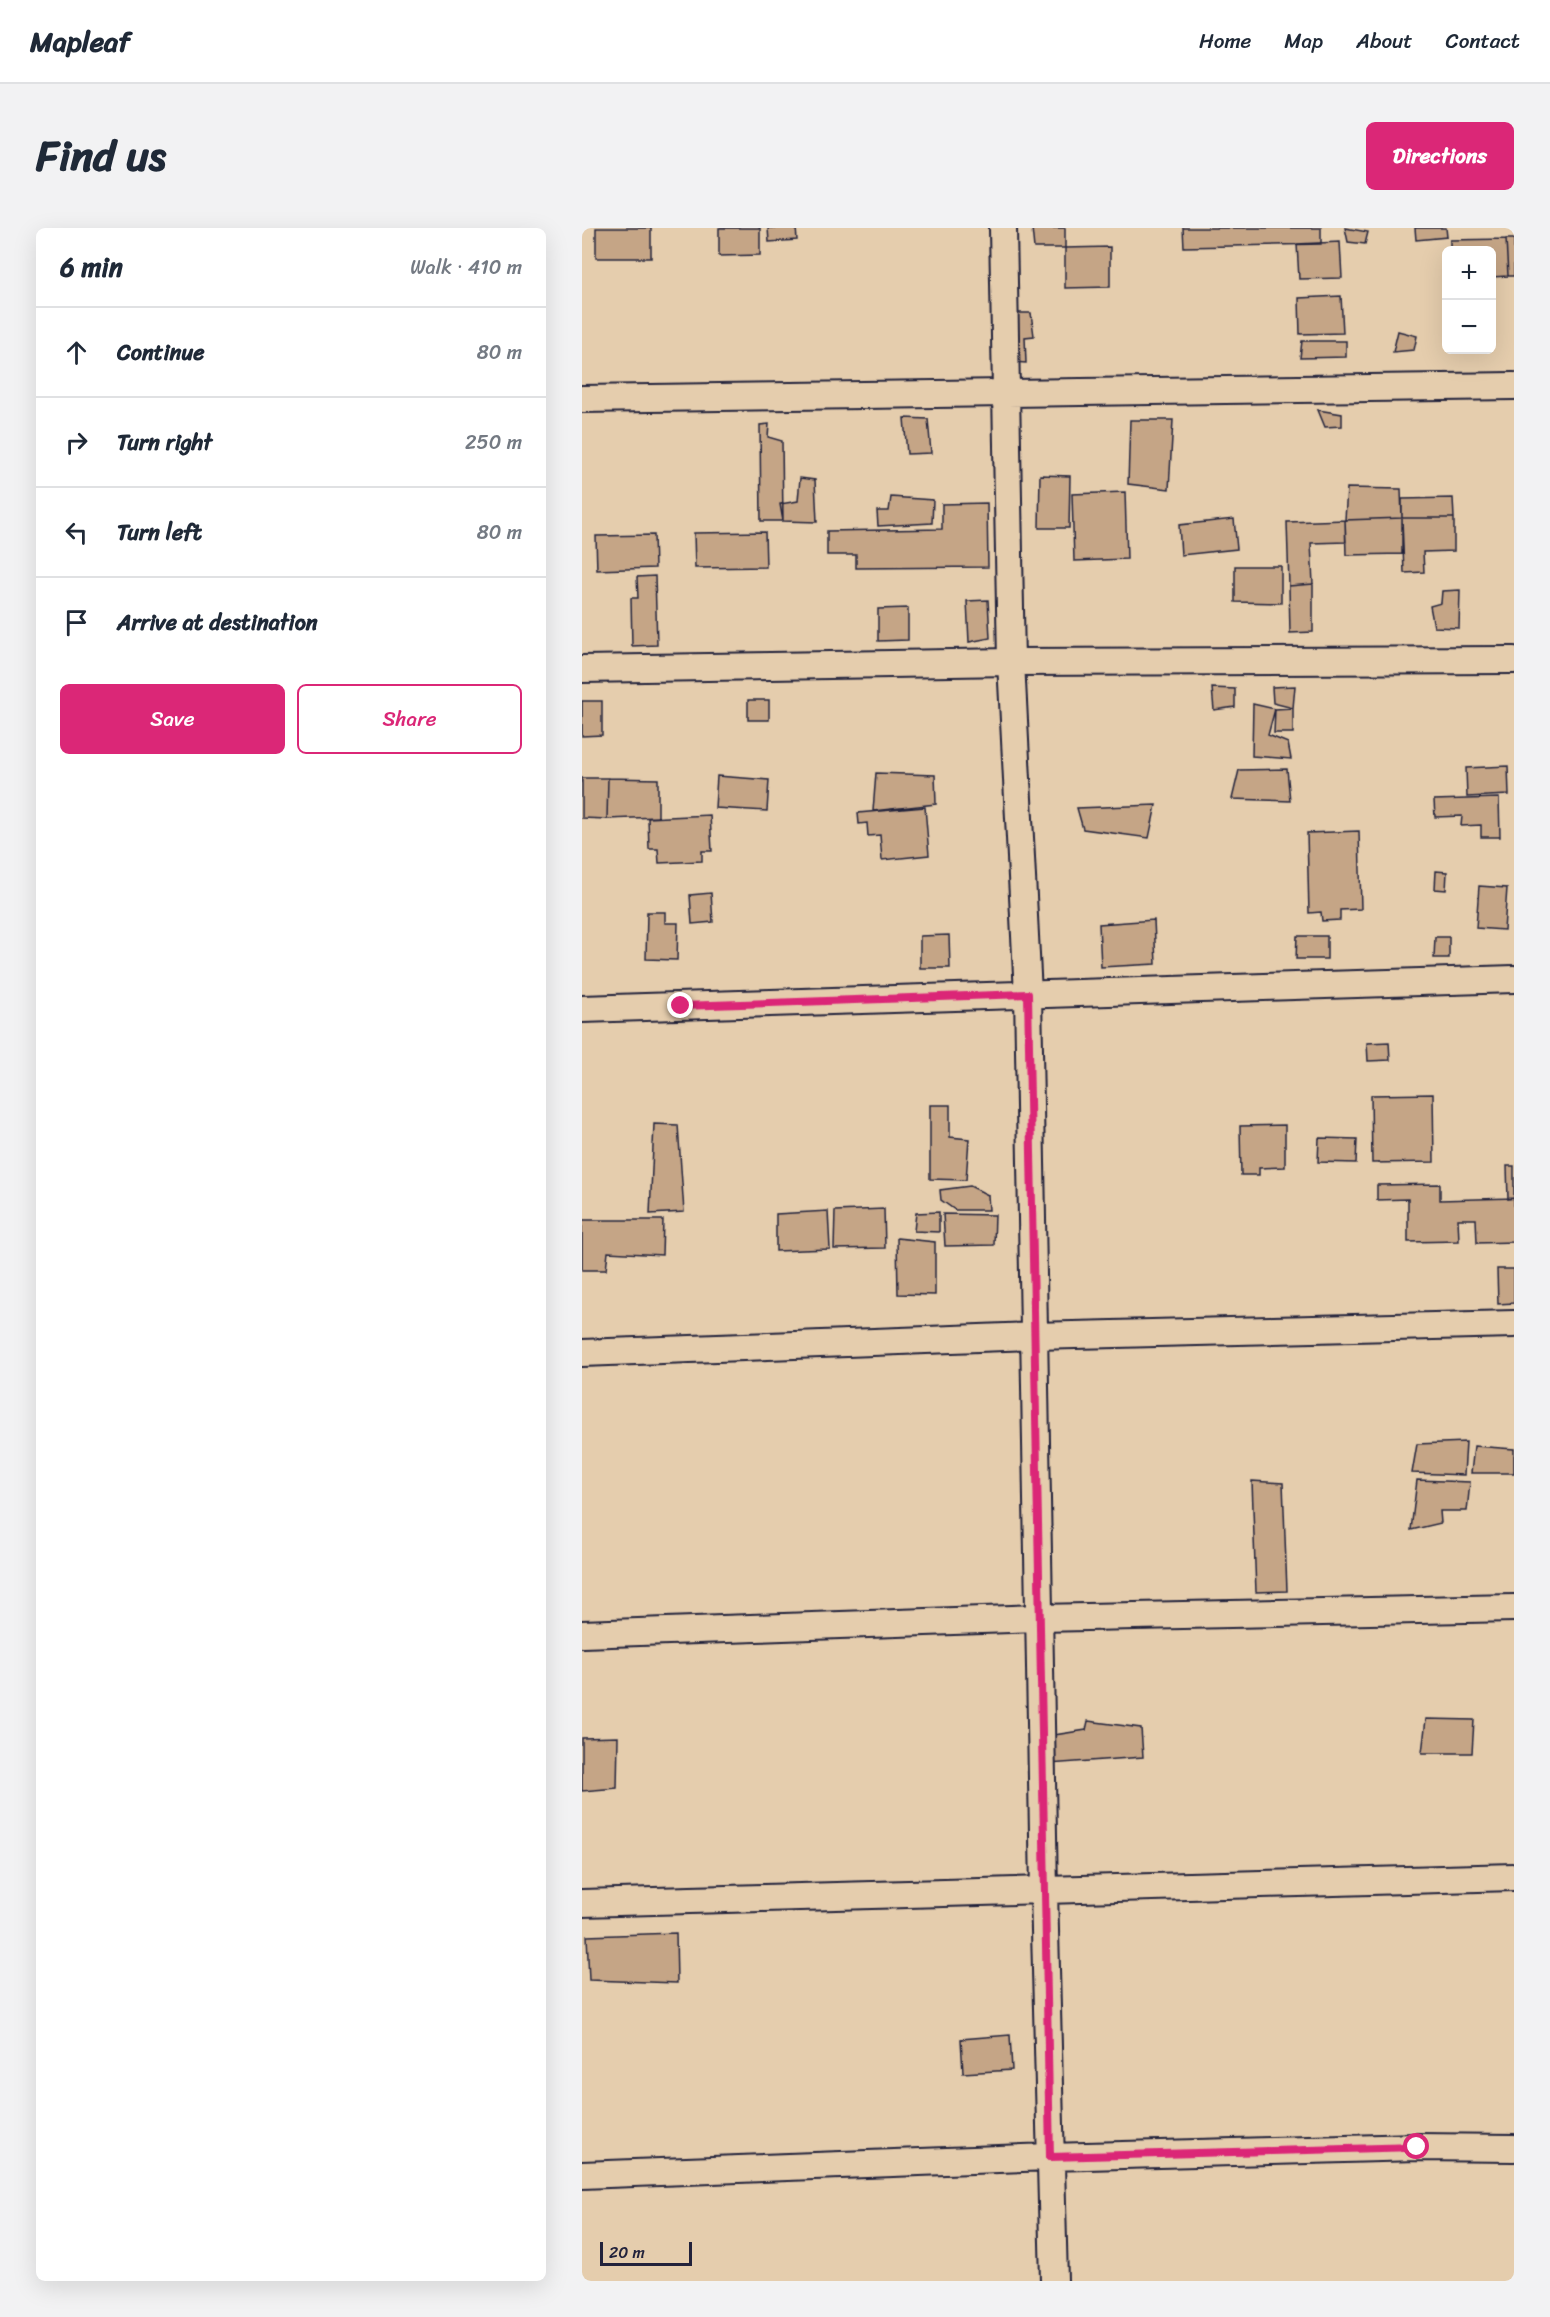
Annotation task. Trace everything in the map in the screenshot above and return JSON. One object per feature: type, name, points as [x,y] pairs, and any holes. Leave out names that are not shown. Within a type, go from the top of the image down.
[{"type":"street","points":[[1003,228],[1011,662],[1028,994],[1044,1891],[1054,2281]]},
{"type":"street","points":[[582,399],[1514,386]]},
{"type":"street","points":[[582,669],[1011,662],[1514,660]]},
{"type":"street","points":[[582,1009],[1514,979]]},
{"type":"street","points":[[582,1353],[1034,1336],[1514,1324]]},
{"type":"street","points":[[582,1634],[1039,1618],[1514,1608]]},
{"type":"street","points":[[582,1903],[1514,1877]]},
{"type":"street","points":[[582,2175],[1050,2157],[1417,2147],[1514,2148]]},
{"type":"building","points":[[596,228],[651,228],[651,258],[596,258]]},
{"type":"building","points":[[719,228],[760,228],[760,255],[719,256]]},
{"type":"building","points":[[768,228],[796,228],[797,240],[769,242]]},
{"type":"building","points":[[1032,228],[1065,228],[1065,248],[1034,248]]},
{"type":"building","points":[[1183,228],[1321,228],[1321,244],[1184,247]]},
{"type":"building","points":[[1345,228],[1368,232],[1365,244],[1348,242]]},
{"type":"building","points":[[1415,228],[1446,228],[1447,237],[1416,240]]},
{"type":"building","points":[[1506,239],[1514,239],[1514,276],[1508,276]]},
{"type":"building","points":[[1506,239],[1508,276],[1496,277],[1496,246],[1450,246],[1450,240]]},
{"type":"building","points":[[1340,242],[1342,278],[1299,279],[1297,244]]},
{"type":"building","points":[[1110,247],[1110,287],[1065,288],[1065,248]]},
{"type":"building","points":[[1341,296],[1343,333],[1300,334],[1299,298]]},
{"type":"building","points":[[1012,313],[1031,313],[1034,336],[1025,337],[1026,363],[1012,362]]},
{"type":"building","points":[[1398,331],[1417,336],[1414,350],[1393,352]]},
{"type":"building","points":[[1302,341],[1346,341],[1346,357],[1300,358]]},
{"type":"building","points":[[1318,410],[1342,414],[1342,426],[1325,427]]},
{"type":"building","points":[[904,418],[928,419],[931,453],[907,454]]},
{"type":"building","points":[[1130,420],[1173,420],[1169,489],[1128,484]]},
{"type":"building","points":[[769,424],[768,437],[782,441],[783,521],[761,521],[760,425]]},
{"type":"building","points":[[1040,475],[1070,476],[1069,528],[1039,528]]},
{"type":"building","points":[[800,478],[815,480],[817,522],[783,521],[780,504],[798,501]]},
{"type":"building","points":[[1347,488],[1401,489],[1402,518],[1345,520]]},
{"type":"building","points":[[1125,492],[1127,559],[1074,561],[1072,494]]},
{"type":"building","points":[[891,497],[933,500],[932,523],[878,526],[877,511],[889,511]]},
{"type":"building","points":[[1453,498],[1454,518],[1402,518],[1402,499]]},
{"type":"building","points":[[987,503],[988,567],[856,568],[856,555],[827,555],[827,531],[942,529],[942,504]]},
{"type":"building","points":[[1402,518],[1454,518],[1454,551],[1423,552],[1424,572],[1404,573]]},
{"type":"building","points":[[1402,518],[1402,554],[1346,555],[1345,520]]},
{"type":"building","points":[[1234,519],[1237,549],[1181,555],[1179,525]]},
{"type":"building","points":[[1345,520],[1346,542],[1311,543],[1313,584],[1289,586],[1287,522]]},
{"type":"building","points":[[765,532],[766,567],[695,568],[694,533]]},
{"type":"building","points":[[654,535],[655,568],[597,570],[596,536]]},
{"type":"building","points":[[1235,566],[1281,566],[1281,603],[1235,602]]},
{"type":"building","points":[[655,576],[657,645],[632,646],[631,598],[638,598],[637,577]]},
{"type":"building","points":[[1313,584],[1313,632],[1290,633],[1289,586]]},
{"type":"building","points":[[1460,590],[1459,628],[1434,627],[1430,606],[1441,603],[1442,591]]},
{"type":"building","points":[[988,600],[990,638],[969,642],[967,601]]},
{"type":"building","points":[[908,608],[908,640],[878,641],[878,609]]},
{"type":"building","points":[[1295,686],[1293,708],[1273,703],[1272,687]]},
{"type":"building","points":[[1212,688],[1235,689],[1235,707],[1214,710]]},
{"type":"building","points":[[748,700],[769,700],[769,720],[748,720]]},
{"type":"building","points":[[582,701],[602,701],[602,735],[582,736]]},
{"type":"building","points":[[1253,704],[1275,709],[1268,735],[1288,743],[1291,759],[1252,756]]},
{"type":"building","points":[[1293,708],[1293,733],[1274,733],[1275,709]]},
{"type":"building","points":[[1508,766],[1509,795],[1467,797],[1466,768]]},
{"type":"building","points":[[1287,769],[1290,801],[1232,799],[1239,770]]},
{"type":"building","points":[[876,773],[935,775],[936,804],[873,811]]},
{"type":"building","points":[[717,776],[769,780],[767,811],[715,808]]},
{"type":"building","points":[[582,778],[608,778],[607,819],[582,818]]},
{"type":"building","points":[[608,778],[658,779],[658,817],[607,819]]},
{"type":"building","points":[[1499,798],[1500,837],[1481,837],[1481,825],[1461,826],[1462,816],[1435,817],[1434,800]]},
{"type":"building","points":[[1156,805],[1149,838],[1083,829],[1077,808]]},
{"type":"building","points":[[925,807],[929,855],[882,860],[880,835],[868,836],[867,823],[859,824],[858,813]]},
{"type":"building","points":[[710,815],[712,851],[702,851],[702,861],[659,863],[658,849],[649,849],[648,818]]},
{"type":"building","points":[[1359,831],[1361,909],[1340,910],[1340,920],[1322,921],[1321,912],[1309,913],[1307,833]]},
{"type":"building","points":[[1436,871],[1447,872],[1446,890],[1435,889]]},
{"type":"building","points":[[1479,886],[1507,888],[1504,930],[1476,928]]},
{"type":"building","points":[[711,893],[713,922],[692,924],[690,895]]},
{"type":"building","points":[[647,912],[665,912],[665,923],[678,923],[677,960],[646,959]]},
{"type":"building","points":[[1154,920],[1156,964],[1101,967],[1099,924]]},
{"type":"building","points":[[949,935],[950,968],[920,968],[920,936]]},
{"type":"building","points":[[1297,936],[1327,936],[1327,959],[1296,959]]},
{"type":"building","points":[[1435,937],[1449,937],[1449,958],[1434,958]]},
{"type":"building","points":[[1389,1042],[1390,1060],[1368,1061],[1367,1043]]},
{"type":"building","points":[[1433,1094],[1434,1162],[1372,1163],[1371,1095]]},
{"type":"building","points":[[930,1105],[950,1105],[950,1137],[969,1139],[966,1180],[930,1179]]},
{"type":"building","points":[[654,1124],[678,1125],[684,1212],[650,1214]]},
{"type":"building","points":[[1285,1125],[1285,1167],[1259,1168],[1259,1175],[1241,1175],[1240,1126]]},
{"type":"building","points":[[1319,1138],[1357,1139],[1356,1163],[1318,1162]]},
{"type":"building","points":[[1507,1166],[1514,1166],[1514,1198],[1508,1199]]},
{"type":"building","points":[[1440,1184],[1440,1200],[1514,1198],[1514,1242],[1477,1243],[1476,1219],[1458,1219],[1459,1241],[1408,1242],[1408,1199],[1377,1200],[1377,1185]]},
{"type":"building","points":[[970,1186],[988,1195],[989,1210],[955,1210],[941,1200],[940,1190]]},
{"type":"building","points":[[884,1209],[885,1248],[834,1249],[835,1211]]},
{"type":"building","points":[[828,1211],[830,1249],[776,1251],[776,1214]]},
{"type":"building","points":[[939,1212],[939,1232],[914,1231],[916,1213]]},
{"type":"building","points":[[943,1214],[995,1215],[994,1245],[945,1246]]},
{"type":"building","points":[[582,1220],[663,1220],[662,1255],[608,1252],[606,1270],[582,1270]]},
{"type":"building","points":[[897,1238],[935,1242],[935,1295],[898,1294]]},
{"type":"building","points":[[1497,1269],[1514,1269],[1514,1303],[1498,1304]]},
{"type":"building","points":[[1466,1442],[1464,1475],[1412,1473],[1417,1444]]},
{"type":"building","points":[[1474,1446],[1514,1449],[1514,1473],[1471,1473]]},
{"type":"building","points":[[1417,1480],[1470,1482],[1467,1511],[1440,1511],[1441,1523],[1411,1530]]},
{"type":"building","points":[[1252,1481],[1283,1483],[1287,1591],[1256,1592]]},
{"type":"building","points":[[1426,1719],[1474,1720],[1472,1753],[1422,1753]]},
{"type":"building","points":[[1088,1721],[1141,1728],[1143,1757],[1049,1764],[1048,1736],[1086,1730]]},
{"type":"building","points":[[618,1737],[617,1788],[582,1791],[582,1738]]},
{"type":"building","points":[[676,1933],[677,1983],[589,1980],[587,1936]]},
{"type":"building","points":[[1010,2035],[1012,2070],[963,2073],[961,2039]]},
{"type":"route","points":[[681,1006],[1028,994],[1050,2157],[1417,2147]]}]
